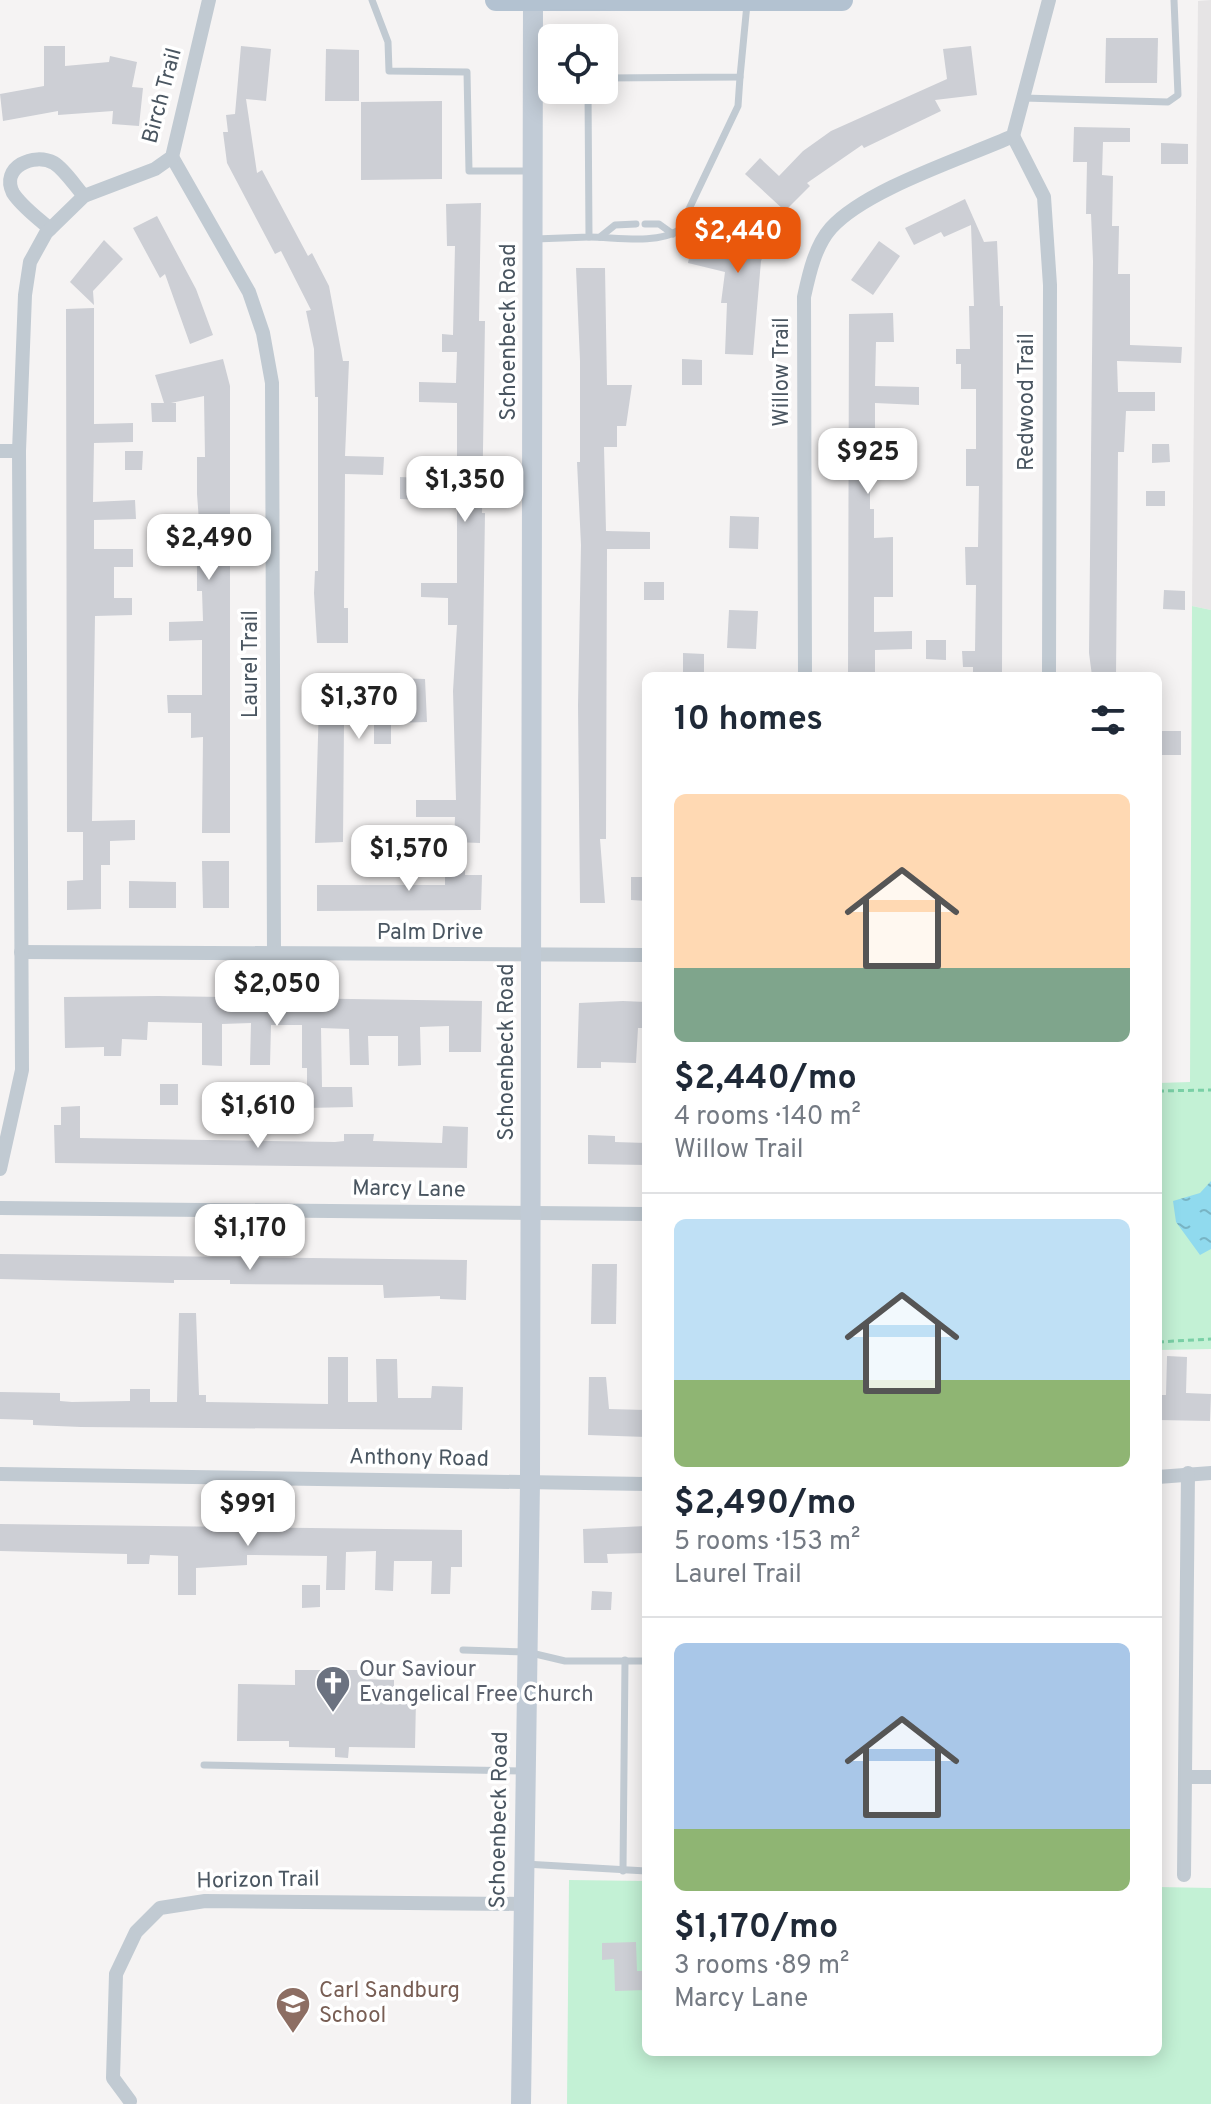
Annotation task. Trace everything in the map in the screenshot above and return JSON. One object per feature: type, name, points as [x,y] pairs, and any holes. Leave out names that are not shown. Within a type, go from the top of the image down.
[{"type":"main road","points":[[496,0],[842,0]]},
{"type":"main road","name":"Schoenbeck Road","points":[[521,2104],[530,1482],[533,0]]},
{"type":"street","name":"Birch Trail","points":[[0,1169],[22,1070],[19,451],[25,295],[30,262],[50,229],[84,196],[155,169],[172,157],[209,0]]},
{"type":"street","points":[[1013,136],[1049,0]]},
{"type":"street","name":"Willow Trail","points":[[805,672],[804,297],[812,263],[829,229],[858,204],[1013,136]]},
{"type":"street","name":"Redwood Trail","points":[[1013,136],[1044,197],[1050,285],[1049,672]]},
{"type":"street","points":[[50,229],[12,192],[9,182],[14,169],[23,161],[37,157],[56,164],[84,196]]},
{"type":"street","name":"Laurel Trail","points":[[172,157],[249,292],[263,333],[272,383],[274,954]]},
{"type":"street","points":[[0,451],[19,451]]},
{"type":"street","name":"Palm Drive","points":[[21,952],[642,955]]},
{"type":"street","name":"Marcy Lane","points":[[0,1208],[642,1214]]},
{"type":"street","points":[[1184,1875],[1188,1473]]},
{"type":"street","points":[[1162,1476],[1211,1473]]},
{"type":"street","name":"Anthony Road","points":[[0,1474],[642,1484]]},
{"type":"street","points":[[1185,1777],[1211,1777]]},
{"type":"street","name":"Horizon Trail","points":[[130,2101],[113,2078],[116,1974],[136,1932],[160,1908],[205,1901],[522,1904]]},
{"type":"lane","points":[[372,0],[388,42],[389,71],[467,72],[469,171],[533,171]]},
{"type":"lane","points":[[1023,98],[1168,102],[1178,95],[1174,0]]},
{"type":"lane","points":[[533,239],[673,234],[679,230],[738,106],[747,1]]},
{"type":"lane","points":[[618,78],[740,77]]},
{"type":"lane","points":[[588,104],[589,237]]},
{"type":"lane","points":[[600,237],[615,225],[659,224],[673,234]]},
{"type":"lane","points":[[463,1650],[527,1652],[565,1661],[642,1661]]},
{"type":"lane","points":[[623,1871],[625,1660]]},
{"type":"lane","points":[[204,1765],[524,1771]]},
{"type":"lane","points":[[523,1864],[570,1864],[642,1871]]},
{"type":"path","points":[[1162,1091],[1211,1090]]},
{"type":"path","points":[[1162,1342],[1211,1339]]},
{"type":"shaded area","points":[[1211,0],[1211,610],[1192,606],[1198,1]]},
{"type":"green space","points":[[1192,606],[1211,610],[1211,1349],[1162,1350],[1162,1083],[1190,1082]]},
{"type":"green space","points":[[569,1880],[642,1881],[642,2056],[1162,2056],[1162,1887],[1211,1888],[1211,2104],[567,2104]]},
{"type":"water","points":[[1211,1181],[1211,1249],[1200,1255],[1176,1222],[1173,1201],[1200,1193]]},
{"type":"building","points":[[1106,38],[1158,38],[1157,83],[1105,83]]},
{"type":"building","points":[[44,46],[65,46],[65,66],[109,62],[110,56],[137,62],[132,87],[143,88],[139,126],[112,124],[113,111],[58,115],[58,111],[3,121],[0,94],[44,86]]},
{"type":"building","points":[[241,46],[271,49],[266,101],[246,99],[257,173],[262,170],[308,256],[312,253],[329,286],[343,361],[349,361],[345,456],[384,457],[383,475],[345,474],[344,608],[348,608],[348,643],[317,643],[314,593],[315,571],[318,571],[318,397],[315,397],[314,349],[306,311],[311,310],[281,251],[275,254],[227,163],[223,132],[228,132],[226,115],[235,114]]},
{"type":"building","points":[[971,46],[977,95],[935,100],[941,111],[864,148],[862,145],[807,183],[810,186],[785,211],[745,174],[760,158],[779,176],[803,151],[831,131],[947,79],[943,49]]},
{"type":"building","points":[[326,49],[359,50],[359,101],[325,101]]},
{"type":"building","points":[[442,101],[442,179],[361,180],[361,102]]},
{"type":"building","points":[[1074,127],[1130,128],[1130,142],[1103,142],[1102,175],[1113,176],[1112,226],[1119,226],[1118,274],[1130,274],[1130,345],[1182,347],[1181,363],[1117,361],[1118,392],[1155,392],[1155,411],[1126,411],[1124,452],[1118,452],[1116,672],[1091,672],[1089,653],[1093,261],[1091,214],[1086,214],[1087,162],[1073,162]]},
{"type":"building","points":[[1161,143],[1188,144],[1188,164],[1161,164]]},
{"type":"building","points":[[965,199],[984,242],[997,241],[1000,306],[1003,306],[1002,672],[973,672],[973,667],[963,667],[962,651],[975,651],[976,585],[966,585],[965,547],[978,547],[979,486],[966,486],[966,449],[976,449],[976,389],[961,389],[961,364],[956,364],[956,349],[970,349],[969,306],[974,306],[971,225],[944,237],[941,232],[914,245],[905,228]]},
{"type":"building","points":[[481,203],[479,321],[485,321],[482,513],[485,513],[480,843],[454,842],[455,817],[416,817],[416,800],[456,800],[453,691],[457,625],[448,625],[448,598],[421,597],[421,583],[457,583],[457,403],[419,402],[419,382],[456,383],[457,352],[442,352],[442,334],[453,335],[455,246],[447,246],[446,204]]},
{"type":"building","points":[[749,209],[778,222],[761,261],[753,355],[725,354],[727,303],[721,303],[725,272],[688,263],[692,244],[707,247],[717,222],[740,232]]},
{"type":"building","points":[[157,216],[196,289],[213,335],[190,344],[165,274],[160,278],[133,228]]},
{"type":"building","points":[[104,240],[123,259],[93,291],[94,305],[70,282]]},
{"type":"building","points":[[879,241],[900,256],[873,295],[851,280]]},
{"type":"building","points":[[576,268],[605,268],[607,385],[632,385],[626,426],[617,426],[617,447],[604,447],[606,531],[650,532],[650,549],[607,549],[606,839],[600,839],[605,903],[580,903],[578,705],[581,545],[577,462],[580,462],[580,361]]},
{"type":"building","points":[[94,308],[94,424],[133,423],[133,442],[94,443],[93,502],[135,500],[136,519],[94,520],[94,549],[133,549],[133,567],[114,567],[114,598],[132,598],[132,615],[95,616],[92,821],[135,820],[135,840],[110,841],[110,865],[101,865],[101,909],[67,910],[67,881],[83,880],[83,832],[67,832],[66,309]]},
{"type":"building","points":[[893,313],[894,342],[876,342],[875,386],[919,387],[919,405],[875,403],[875,446],[870,446],[870,509],[874,509],[874,538],[893,537],[893,597],[874,597],[874,632],[912,631],[912,649],[875,650],[875,672],[848,672],[849,314]]},
{"type":"building","points":[[223,359],[230,386],[230,833],[202,833],[203,737],[191,738],[191,713],[168,713],[167,695],[202,695],[202,640],[169,641],[169,622],[203,621],[202,591],[197,591],[197,551],[203,551],[204,521],[199,521],[197,457],[205,457],[204,396],[171,403],[176,403],[176,422],[152,422],[151,403],[164,403],[155,375]]},
{"type":"building","points":[[682,359],[702,360],[702,385],[682,385]]},
{"type":"building","points":[[1152,444],[1169,444],[1170,462],[1152,463]]},
{"type":"building","points":[[125,451],[143,451],[142,470],[125,470]]},
{"type":"building","points":[[400,477],[422,478],[421,500],[400,499]]},
{"type":"building","points":[[1146,491],[1165,491],[1165,506],[1146,506]]},
{"type":"building","points":[[730,516],[759,517],[758,549],[729,548]]},
{"type":"building","points":[[644,582],[664,582],[664,600],[644,600]]},
{"type":"building","points":[[1164,590],[1185,591],[1185,610],[1163,609]]},
{"type":"building","points":[[729,610],[758,611],[756,649],[727,648]]},
{"type":"building","points":[[926,640],[946,640],[946,660],[926,659]]},
{"type":"building","points":[[683,653],[704,654],[704,672],[683,672]]},
{"type":"building","points":[[366,677],[425,679],[427,722],[391,723],[391,744],[374,744],[374,723],[344,723],[343,842],[315,843],[319,702],[367,703]]},
{"type":"building","points":[[1162,731],[1181,731],[1181,755],[1162,755]]},
{"type":"building","points":[[445,851],[465,851],[465,875],[482,875],[481,910],[317,911],[317,885],[445,885]]},
{"type":"building","points":[[202,861],[229,861],[229,908],[203,908]]},
{"type":"building","points":[[631,877],[642,877],[642,901],[631,900]]},
{"type":"building","points":[[129,881],[176,882],[176,908],[129,908]]},
{"type":"building","points":[[64,997],[482,1001],[481,1052],[449,1052],[449,1026],[420,1027],[421,1065],[398,1066],[398,1036],[368,1036],[369,1065],[350,1065],[349,1029],[321,1028],[322,1087],[352,1087],[353,1107],[307,1108],[307,1068],[302,1068],[302,1025],[271,1025],[270,1065],[250,1065],[251,1023],[222,1024],[222,1066],[202,1065],[202,1023],[148,1022],[147,1040],[122,1039],[121,1056],[104,1056],[104,1047],[65,1048]]},
{"type":"building","points":[[642,1002],[642,1028],[638,1028],[636,1063],[601,1062],[601,1068],[577,1068],[579,1003]]},
{"type":"building","points":[[160,1084],[178,1084],[178,1105],[160,1105]]},
{"type":"building","points":[[80,1106],[80,1138],[335,1142],[344,1141],[344,1134],[374,1134],[373,1141],[442,1143],[443,1126],[468,1127],[467,1168],[55,1163],[54,1125],[61,1125],[61,1107]]},
{"type":"building","points":[[588,1135],[615,1136],[615,1142],[642,1143],[642,1165],[588,1164]]},
{"type":"building","points":[[0,1254],[467,1260],[466,1300],[440,1299],[440,1296],[384,1298],[383,1285],[230,1284],[230,1280],[174,1280],[174,1283],[0,1279]]},
{"type":"building","points":[[592,1264],[617,1264],[616,1324],[591,1324]]},
{"type":"building","points":[[179,1313],[196,1313],[199,1395],[206,1395],[206,1402],[328,1404],[328,1357],[348,1357],[348,1402],[377,1402],[376,1359],[397,1359],[398,1398],[431,1398],[432,1386],[463,1387],[462,1430],[81,1427],[33,1425],[33,1420],[0,1419],[0,1392],[60,1393],[60,1401],[72,1402],[130,1401],[130,1389],[150,1389],[150,1402],[177,1402]]},
{"type":"building","points":[[1167,1356],[1187,1357],[1186,1393],[1211,1394],[1210,1421],[1162,1420],[1162,1395],[1166,1395]]},
{"type":"building","points":[[589,1377],[606,1377],[609,1409],[642,1410],[642,1437],[588,1435]]},
{"type":"building","points":[[0,1524],[462,1530],[462,1567],[451,1567],[450,1594],[431,1594],[432,1561],[394,1561],[393,1591],[375,1590],[376,1551],[346,1552],[345,1590],[326,1590],[327,1556],[247,1555],[247,1565],[196,1568],[196,1595],[178,1595],[178,1556],[150,1555],[149,1564],[127,1564],[127,1554],[0,1551]]},
{"type":"building","points":[[642,1526],[642,1553],[607,1554],[608,1563],[584,1563],[583,1529]]},
{"type":"building","points":[[302,1585],[320,1585],[320,1607],[302,1608]]},
{"type":"building","points":[[592,1591],[612,1592],[611,1610],[591,1610]]},
{"type":"building","points":[[295,1670],[363,1670],[363,1679],[394,1680],[394,1699],[416,1699],[415,1748],[349,1747],[348,1758],[335,1757],[335,1748],[289,1747],[289,1741],[237,1741],[238,1684],[295,1685]]},
{"type":"building","points":[[636,1942],[637,1971],[642,1971],[642,1990],[615,1991],[614,1959],[602,1960],[602,1943]]},
{"type":"place","name":"Our Saviour Evangelical Free Church","points":[[333,1714]]},
{"type":"place","name":"Carl Sandburg School","points":[[293,2035]]}]
